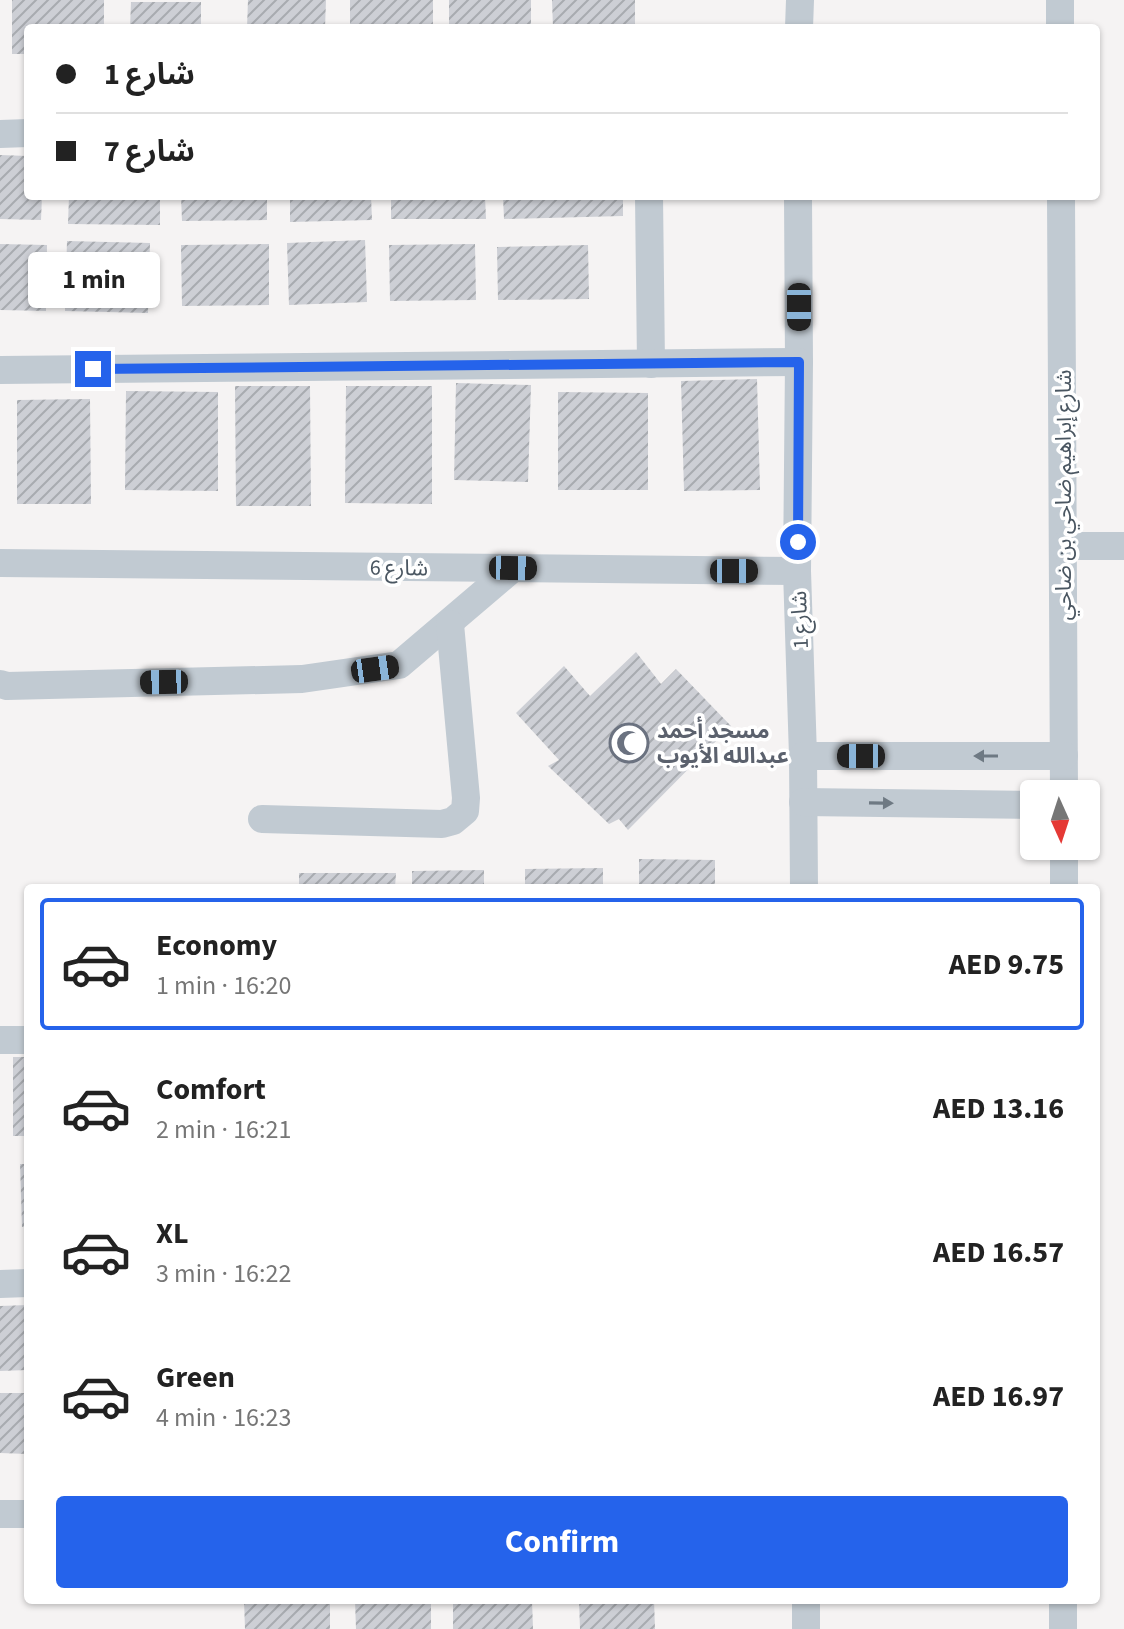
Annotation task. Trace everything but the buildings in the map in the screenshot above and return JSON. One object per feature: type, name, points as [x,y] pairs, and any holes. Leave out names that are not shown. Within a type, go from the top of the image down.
[{"type":"street","points":[[799,24],[800,0]]},
{"type":"street","points":[[1060,0],[1060,24]]},
{"type":"street","points":[[0,134],[24,133]]},
{"type":"street","points":[[649,200],[651,364]]},
{"type":"street","name":"شارع 1","points":[[798,200],[797,571],[804,884]]},
{"type":"street","name":"شارع إبراهيم ضاحي بن ضاحي","points":[[1061,200],[1064,780]]},
{"type":"street","points":[[0,370],[799,362]]},
{"type":"street","points":[[1064,546],[1124,546]]},
{"type":"street","name":"شارع 6","points":[[0,563],[797,571]]},
{"type":"street","points":[[0,684],[302,679],[399,665],[513,568]]},
{"type":"street","points":[[262,819],[442,824],[453,821],[465,811],[450,624]]},
{"type":"street","points":[[803,756],[1064,756]]},
{"type":"street","points":[[803,802],[1020,805]]},
{"type":"street","points":[[1064,860],[1064,884]]},
{"type":"street","points":[[0,1040],[24,1040]]},
{"type":"street","points":[[0,1284],[24,1283]]},
{"type":"street","points":[[0,1514],[24,1514]]},
{"type":"street","points":[[806,1604],[806,1629]]},
{"type":"street","points":[[1063,1604],[1063,1629]]},
{"type":"place","name":"مسجد أحمد عبدالله الأيوب","points":[[629,743]]},
{"type":"route","points":[[93,369],[799,362],[798,542]]}]
